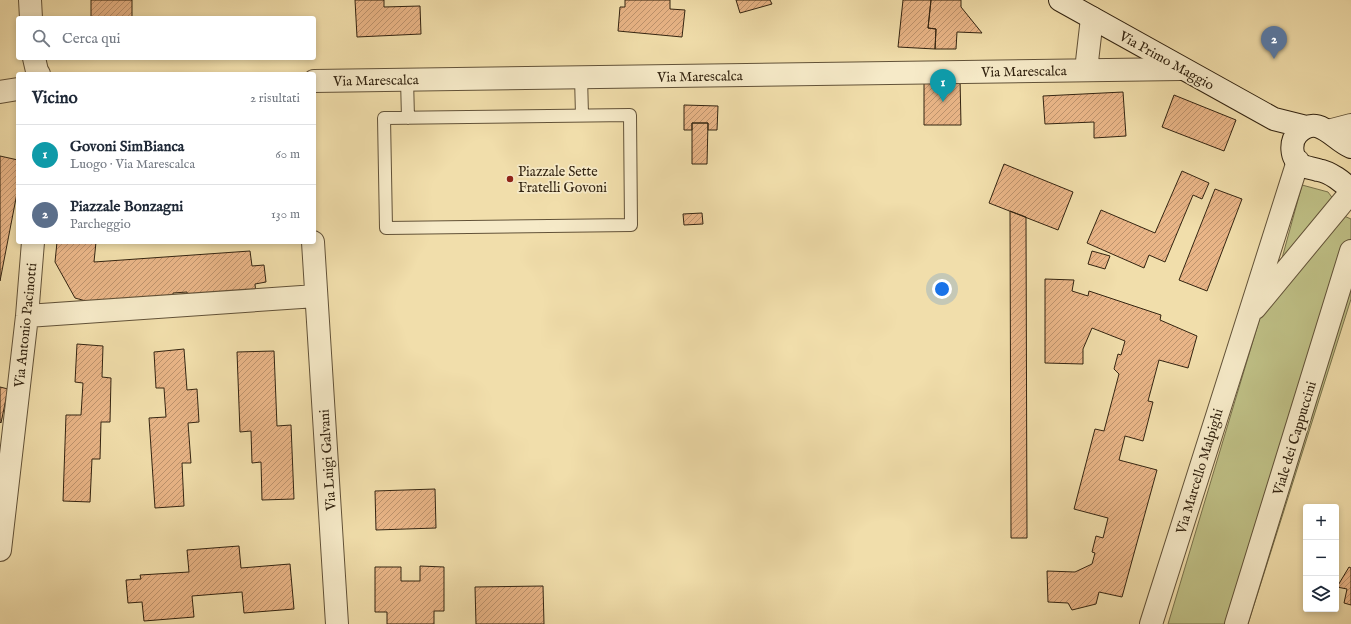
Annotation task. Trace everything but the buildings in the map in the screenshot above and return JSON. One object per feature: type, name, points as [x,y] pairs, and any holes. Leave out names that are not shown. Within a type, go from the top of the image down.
[{"type":"street","points":[[30,0],[31,16]]},
{"type":"street","name":"Via Primo Maggio","points":[[1060,0],[1088,11],[1181,69],[1274,119],[1306,127],[1315,126],[1328,131]]},
{"type":"street","name":"Via Marescalca","points":[[1086,70],[1088,11]]},
{"type":"street","points":[[35,60],[38,72]]},
{"type":"street","name":"Via Marescalca","points":[[316,81],[1181,69]]},
{"type":"street","points":[[0,92],[16,89]]},
{"type":"street","points":[[1274,119],[1301,165],[1320,170],[1333,176],[1351,192]]},
{"type":"street","points":[[1328,131],[1351,125]]},
{"type":"street","name":"Via Marcello Malpighi","points":[[1151,624],[1247,319],[1295,156],[1295,136],[1306,127]]},
{"type":"street","points":[[1328,131],[1337,139],[1351,147]]},
{"type":"street","name":"Via Marcello Malpighi","points":[[1247,319],[1351,192]]},
{"type":"street","name":"Via Antonio Pacinotti","points":[[0,550],[27,316],[33,244]]},
{"type":"street","name":"Via Luigi Galvani","points":[[313,244],[337,624]]},
{"type":"street","name":"Viale dei Cappuccini","points":[[1236,624],[1351,251]]},
{"type":"street","points":[[27,316],[316,296]]},
{"type":"lane","points":[[581,77],[582,116]]},
{"type":"lane","points":[[407,79],[408,118]]},
{"type":"lane","points":[[630,115],[631,225],[386,228],[384,118],[582,116],[630,115]]},
{"type":"green space","points":[[1302,185],[1328,192],[1334,200],[1278,273]]},
{"type":"green space","points":[[1344,216],[1351,219],[1351,299],[1248,624],[1168,624],[1262,311]]},
{"type":"place","name":"Piazzale Bonzagni","points":[[1274,59]]},
{"type":"place","name":"Govoni SimBianca","points":[[943,102]]},
{"type":"place","name":"Piazzale Sette Fratelli Govoni","points":[[510,179]]}]
